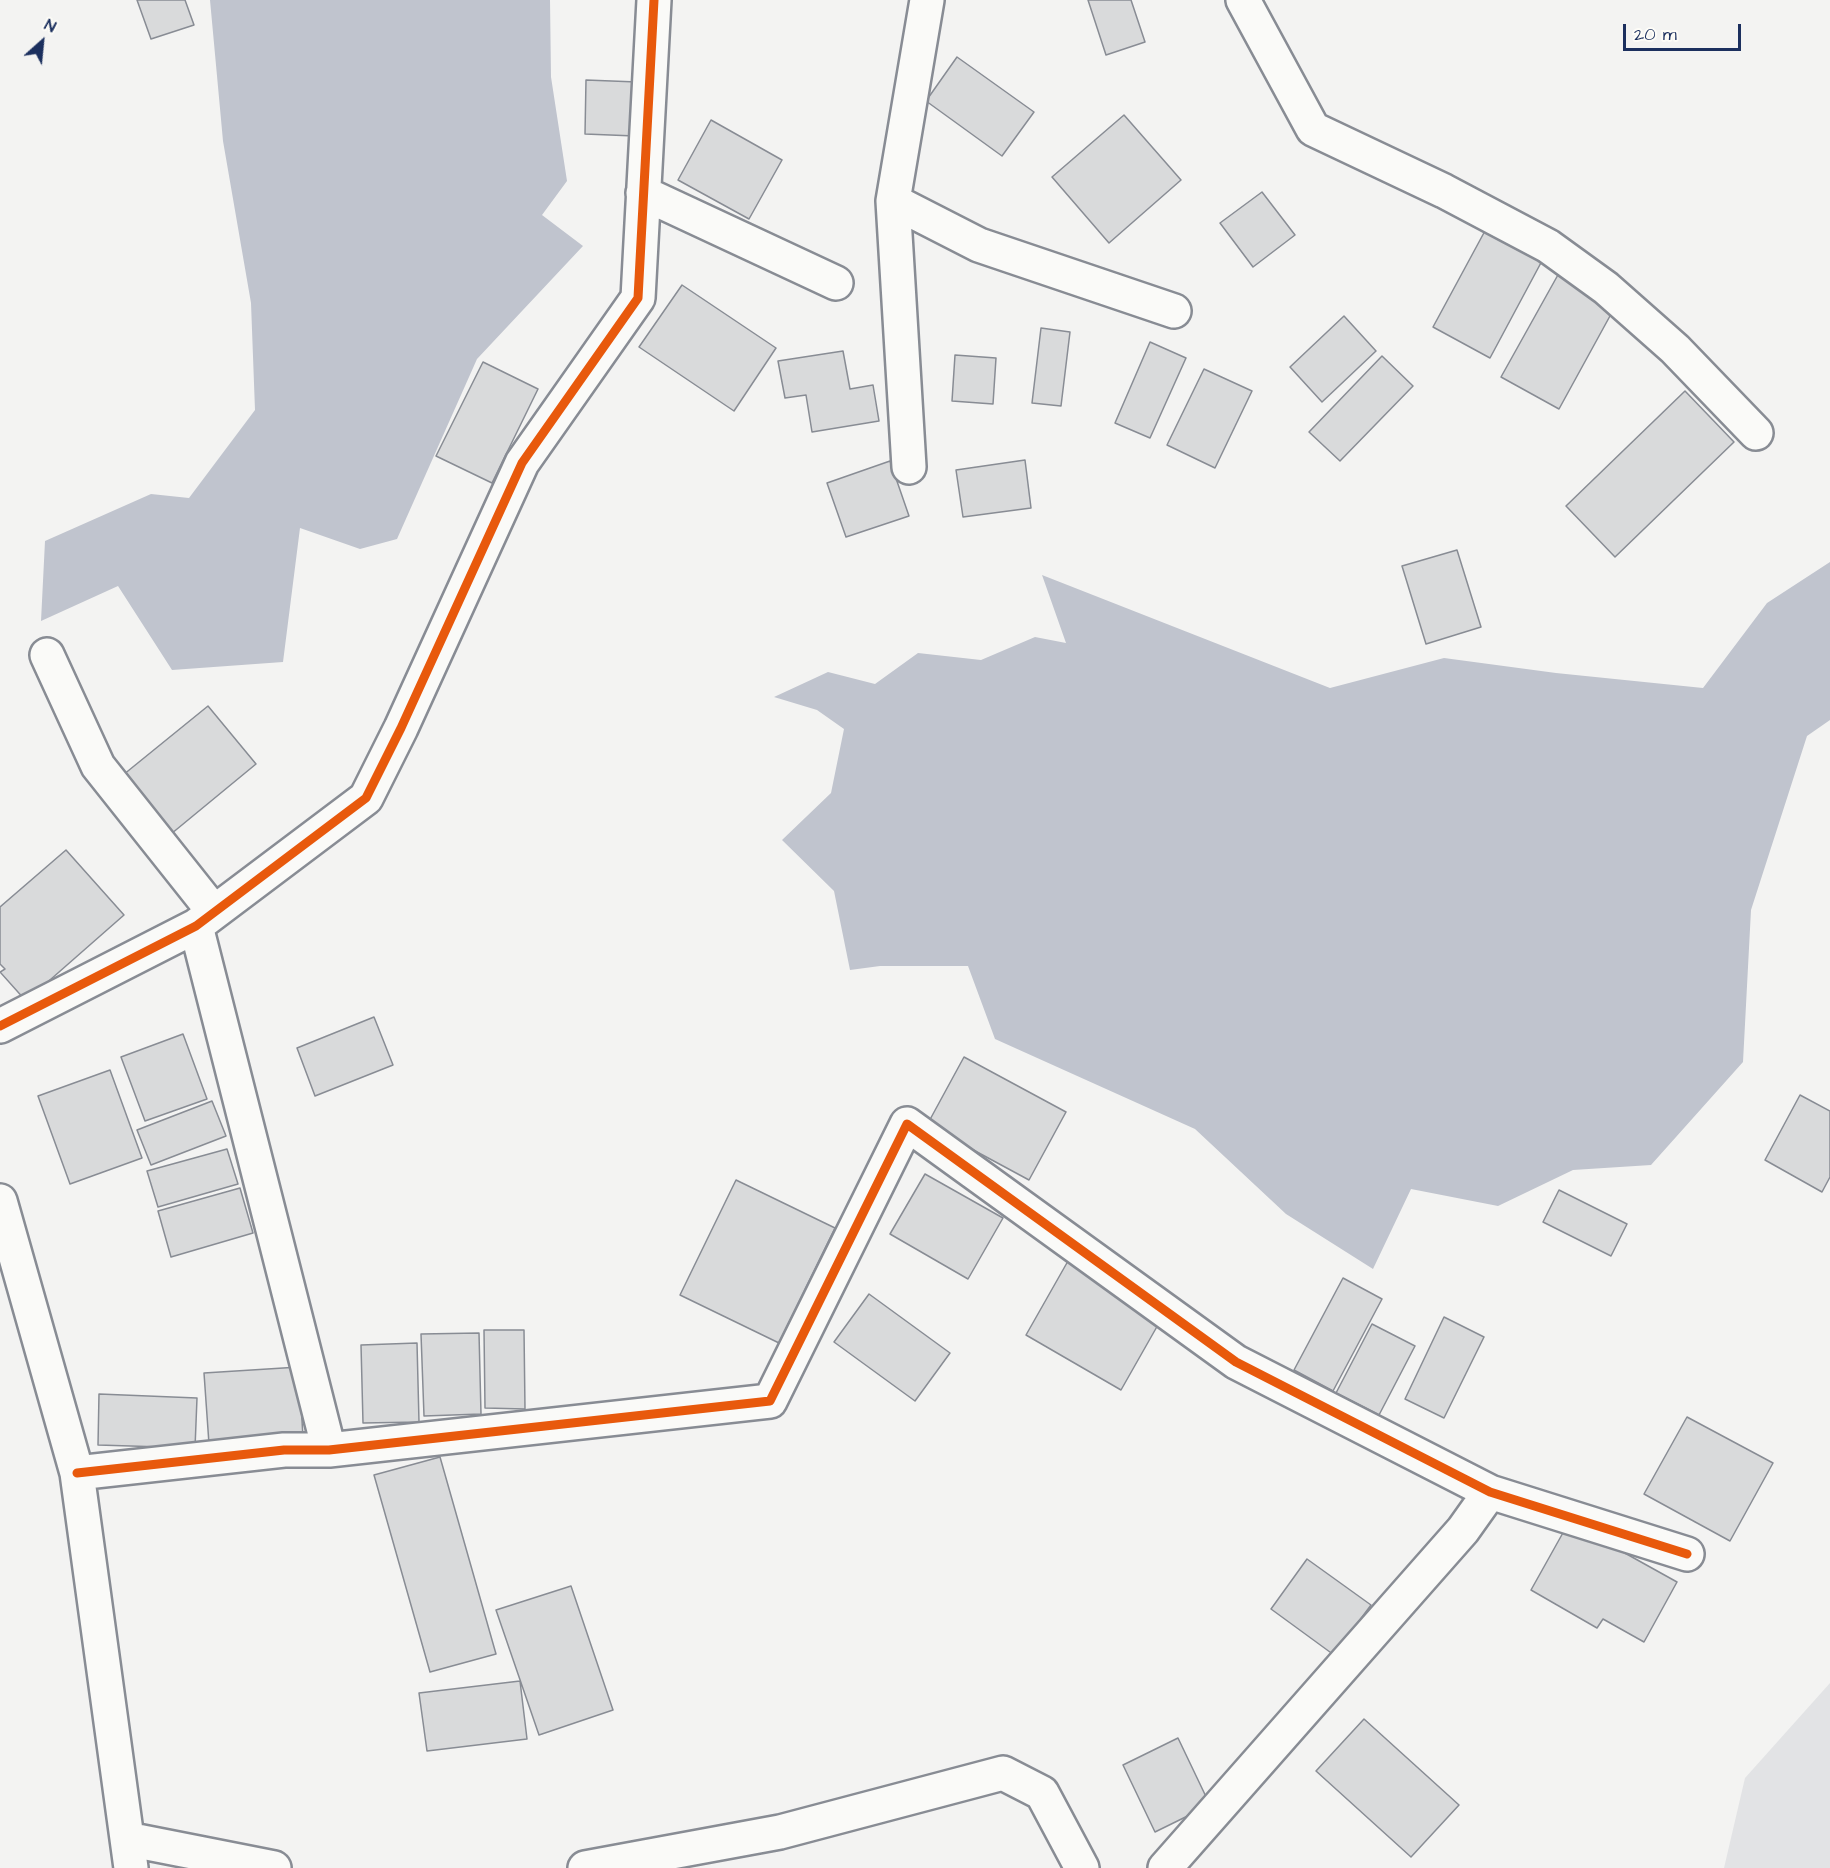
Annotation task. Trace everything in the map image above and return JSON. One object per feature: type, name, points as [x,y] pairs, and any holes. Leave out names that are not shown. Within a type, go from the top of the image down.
[{"type":"street","points":[[0,1026],[205,919],[366,798],[401,728],[522,463],[638,298],[654,0]]},
{"type":"street","points":[[909,467],[893,201],[927,0]]},
{"type":"street","points":[[1243,0],[1313,129],[1444,191],[1548,246],[1606,288],[1666,342],[1756,433]]},
{"type":"street","points":[[643,193],[836,284]]},
{"type":"street","points":[[893,201],[978,245],[1174,311]]},
{"type":"street","points":[[47,655],[98,766],[205,919],[329,1450]]},
{"type":"street","points":[[78,1473],[284,1450],[329,1450],[770,1401],[907,1124],[1236,1362],[1490,1492],[1687,1554]]},
{"type":"street","points":[[0,1200],[78,1473],[129,1854],[274,1868]]},
{"type":"street","points":[[1165,1868],[1463,1530],[1490,1492]]},
{"type":"street","points":[[585,1868],[780,1832],[1003,1773],[1042,1793],[1082,1868]]},
{"type":"shaded area","points":[[210,0],[550,0],[551,77],[567,181],[542,215],[583,246],[477,359],[397,539],[360,549],[300,528],[283,662],[172,670],[118,586],[41,621],[45,541],[151,494],[189,498],[255,410],[251,303],[223,141]]},
{"type":"shaded area","points":[[1830,562],[1830,720],[1807,736],[1751,910],[1743,1062],[1651,1165],[1573,1170],[1498,1206],[1411,1189],[1373,1269],[1286,1214],[1195,1129],[995,1039],[968,966],[880,966],[850,970],[834,891],[782,840],[831,793],[844,729],[817,710],[774,697],[828,672],[875,684],[918,653],[981,660],[1035,637],[1066,643],[1042,575],[1330,688],[1444,658],[1556,673],[1703,688],[1767,603]]},
{"type":"shaded area","points":[[1830,1683],[1830,1868],[1724,1868],[1745,1778]]},
{"type":"building","points":[[137,0],[185,0],[194,25],[151,39]]},
{"type":"building","points":[[1088,0],[1131,0],[1145,42],[1106,55]]},
{"type":"building","points":[[957,57],[1034,112],[1002,156],[926,101]]},
{"type":"building","points":[[586,80],[637,82],[635,136],[585,134]]},
{"type":"building","points":[[1124,115],[1181,180],[1109,243],[1052,177]]},
{"type":"building","points":[[711,120],[782,160],[749,219],[678,180]]},
{"type":"building","points":[[1262,192],[1295,235],[1253,267],[1220,223]]},
{"type":"building","points":[[1486,229],[1543,259],[1490,358],[1433,327]]},
{"type":"building","points":[[1559,273],[1616,305],[1559,409],[1501,377]]},
{"type":"building","points":[[682,285],[776,348],[734,411],[639,347]]},
{"type":"building","points":[[1344,316],[1376,351],[1322,402],[1290,367]]},
{"type":"building","points":[[1041,328],[1070,332],[1061,406],[1032,403]]},
{"type":"building","points":[[1150,342],[1186,358],[1150,438],[1115,423]]},
{"type":"building","points":[[843,351],[850,389],[873,385],[879,421],[812,432],[806,395],[785,398],[778,361]]},
{"type":"building","points":[[955,355],[996,358],[993,404],[952,401]]},
{"type":"building","points":[[1382,356],[1413,386],[1340,461],[1309,432]]},
{"type":"building","points":[[483,362],[538,389],[492,483],[436,456]]},
{"type":"building","points":[[1204,369],[1252,391],[1215,468],[1167,445]]},
{"type":"building","points":[[1685,391],[1734,442],[1615,557],[1566,506]]},
{"type":"building","points":[[1025,460],[1031,508],[963,517],[956,470]]},
{"type":"building","points":[[890,461],[909,516],[846,537],[827,483]]},
{"type":"building","points":[[1457,550],[1481,627],[1426,644],[1402,566]]},
{"type":"building","points":[[208,706],[256,764],[171,834],[123,775]]},
{"type":"building","points":[[66,850],[124,915],[26,1001],[0,972],[5,969],[0,964],[0,907]]},
{"type":"building","points":[[374,1017],[393,1065],[315,1096],[297,1048]]},
{"type":"building","points":[[183,1034],[207,1099],[145,1121],[121,1057]]},
{"type":"building","points":[[964,1057],[1066,1112],[1029,1180],[927,1125]]},
{"type":"building","points":[[110,1070],[142,1158],[70,1184],[38,1096]]},
{"type":"building","points":[[1800,1095],[1830,1111],[1830,1177],[1822,1192],[1765,1160]]},
{"type":"building","points":[[212,1101],[226,1136],[151,1165],[137,1130]]},
{"type":"building","points":[[227,1149],[238,1184],[158,1207],[147,1171]]},
{"type":"building","points":[[925,1174],[1003,1218],[968,1279],[890,1234]]},
{"type":"building","points":[[736,1180],[835,1228],[779,1343],[680,1295]]},
{"type":"building","points":[[240,1188],[253,1233],[171,1257],[158,1211]]},
{"type":"building","points":[[1559,1190],[1627,1224],[1611,1256],[1543,1222]]},
{"type":"building","points":[[1068,1261],[1163,1316],[1121,1390],[1026,1335]]},
{"type":"building","points":[[1343,1278],[1382,1299],[1333,1391],[1294,1370]]},
{"type":"building","points":[[869,1294],[950,1353],[915,1401],[834,1342]]},
{"type":"building","points":[[1444,1317],[1484,1337],[1444,1418],[1405,1399]]},
{"type":"building","points":[[1372,1324],[1415,1346],[1379,1415],[1336,1393]]},
{"type":"building","points":[[484,1330],[524,1330],[525,1409],[485,1408]]},
{"type":"building","points":[[479,1333],[481,1414],[424,1416],[421,1334]]},
{"type":"building","points":[[417,1343],[419,1422],[363,1423],[361,1345]]},
{"type":"building","points":[[299,1367],[303,1438],[209,1444],[204,1373]]},
{"type":"building","points":[[99,1394],[197,1398],[195,1448],[98,1445]]},
{"type":"building","points":[[1687,1417],[1773,1463],[1730,1541],[1644,1494]]},
{"type":"building","points":[[440,1457],[496,1654],[430,1672],[374,1475]]},
{"type":"building","points":[[1569,1522],[1677,1582],[1644,1642],[1603,1619],[1597,1628],[1531,1590]]},
{"type":"building","points":[[1307,1559],[1371,1605],[1334,1655],[1271,1609]]},
{"type":"building","points":[[571,1586],[613,1710],[539,1735],[496,1610]]},
{"type":"building","points":[[520,1681],[527,1739],[427,1751],[419,1693]]},
{"type":"building","points":[[1364,1719],[1459,1805],[1411,1857],[1316,1771]]},
{"type":"building","points":[[1178,1738],[1210,1805],[1155,1832],[1123,1765]]},
{"type":"cycle path","points":[[0,1026],[196,926],[366,798],[401,728],[522,463],[638,298],[654,0]]},
{"type":"cycle path","points":[[77,1473],[284,1450],[329,1450],[770,1401],[907,1124],[1236,1362],[1490,1492],[1687,1554]]}]
